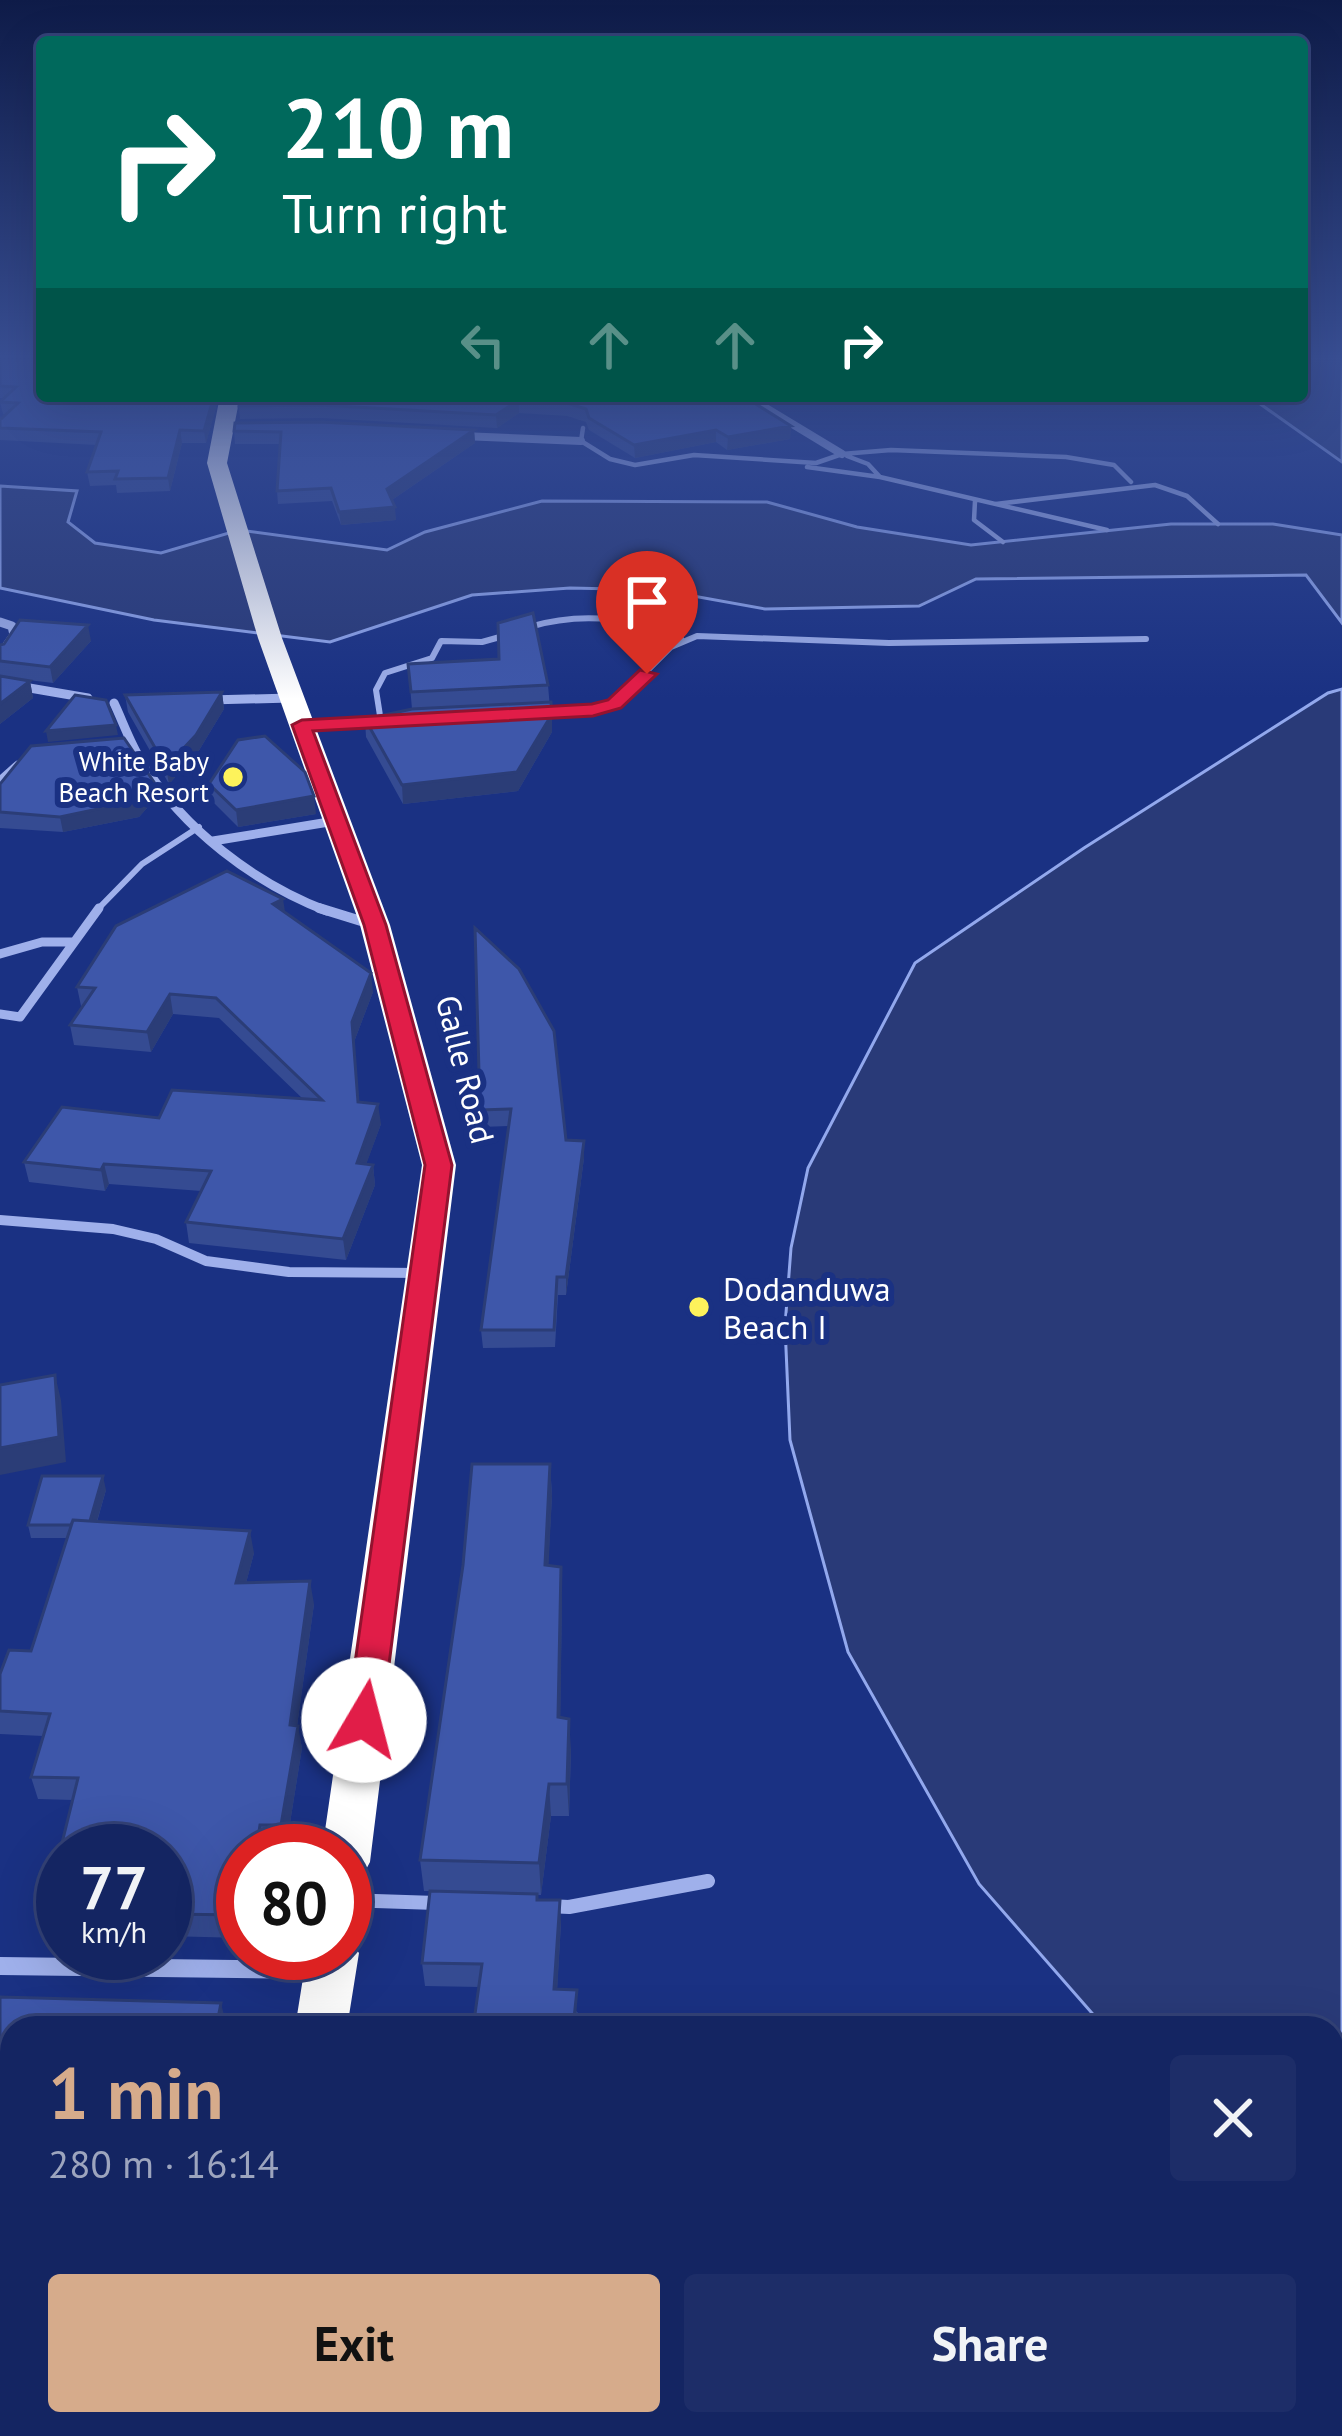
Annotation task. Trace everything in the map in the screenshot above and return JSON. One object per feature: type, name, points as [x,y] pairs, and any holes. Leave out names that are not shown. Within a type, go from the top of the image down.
[{"type":"highway","name":"Galle Road","points":[[220,472],[270,638],[375,925],[439,1165],[350,1824]]},
{"type":"highway","points":[[323,2016],[329,1980]]},
{"type":"street","points":[[0,622],[12,626],[14,635],[0,655]]},
{"type":"street","points":[[0,683],[136,703]]},
{"type":"street","points":[[203,700],[297,712]]},
{"type":"street","points":[[114,703],[144,766],[214,841],[274,890],[325,914],[375,925]]},
{"type":"street","points":[[113,746],[133,742]]},
{"type":"street","points":[[1,779],[30,753]]},
{"type":"street","points":[[214,841],[335,821]]},
{"type":"street","points":[[0,1220],[112,1229],[156,1238],[206,1261],[289,1272],[424,1273]]},
{"type":"street","points":[[0,1966],[216,1963]]},
{"type":"lane","points":[[847,472],[1107,530]]},
{"type":"lane","points":[[875,472],[880,477]]},
{"type":"lane","points":[[1121,472],[1132,482]]},
{"type":"lane","points":[[996,504],[1084,494],[1132,482],[1186,495],[1218,524]]},
{"type":"lane","points":[[974,501],[974,520],[1003,542]]},
{"type":"lane","points":[[380,722],[376,690],[385,673],[432,658],[441,641],[482,642],[543,622],[599,619],[664,630],[681,639],[910,643],[1146,639]]},
{"type":"lane","points":[[531,716],[614,704],[681,639]]},
{"type":"lane","points":[[297,712],[402,721]]},
{"type":"lane","points":[[0,1014],[20,1017],[114,886],[166,843],[199,827]]},
{"type":"lane","points":[[0,954],[42,942],[74,942]]},
{"type":"lane","points":[[524,1905],[569,1907],[708,1881]]},
{"type":"lane","points":[[372,1901],[457,1904]]},
{"type":"water","points":[[0,486],[77,491],[68,522],[95,543],[161,553],[239,530],[387,550],[425,532],[542,501],[767,502],[857,527],[971,545],[1171,524],[1273,524],[1342,535],[1342,623],[1306,575],[976,579],[919,606],[765,609],[660,590],[570,588],[472,595],[330,642],[154,620],[0,588]]},
{"type":"water","points":[[1342,689],[1342,2016],[1094,2016],[979,1884],[848,1652],[790,1440],[785,1326],[791,1248],[808,1168],[915,963],[1084,848],[1328,693]]},
{"type":"building","points":[[118,472],[170,472],[168,478],[115,479]]},
{"type":"building","points":[[278,472],[413,472],[387,489],[395,507],[339,512],[331,488],[277,491]]},
{"type":"building","points":[[533,613],[548,685],[411,692],[408,664],[499,659],[498,623]]},
{"type":"building","points":[[20,620],[88,625],[50,667],[0,661],[0,645]]},
{"type":"building","points":[[0,676],[30,681],[0,704]]},
{"type":"building","points":[[222,692],[196,735],[166,767],[125,695]]},
{"type":"building","points":[[75,695],[106,700],[116,725],[46,731]]},
{"type":"building","points":[[551,702],[552,714],[517,772],[402,785],[365,719],[412,709]]},
{"type":"building","points":[[265,736],[305,772],[314,796],[236,810],[209,784],[238,740]]},
{"type":"building","points":[[124,738],[154,782],[136,801],[60,817],[0,812],[0,784],[31,746]]},
{"type":"building","points":[[227,871],[283,899],[273,904],[371,973],[352,1022],[358,1102],[378,1104],[357,1163],[373,1165],[343,1239],[186,1222],[211,1171],[104,1164],[101,1170],[24,1162],[62,1107],[159,1118],[172,1090],[322,1100],[216,998],[170,994],[147,1032],[70,1025],[95,988],[77,987],[116,926]]},
{"type":"building","points":[[475,928],[519,969],[554,1031],[566,1140],[584,1141],[566,1277],[557,1277],[554,1330],[481,1330],[511,1109],[480,1110]]},
{"type":"building","points":[[55,1375],[59,1437],[0,1448],[0,1385]]},
{"type":"building","points":[[472,1464],[550,1464],[545,1565],[561,1567],[558,1717],[569,1719],[567,1784],[549,1784],[539,1863],[420,1860],[463,1565]]},
{"type":"building","points":[[42,1476],[103,1476],[90,1521],[28,1525]]},
{"type":"building","points":[[73,1520],[250,1531],[236,1583],[310,1581],[290,1725],[298,1726],[281,1824],[216,1824],[216,1915],[192,1914],[192,1824],[67,1824],[78,1778],[31,1777],[50,1714],[0,1711],[0,1674],[9,1650],[31,1651]]},
{"type":"building","points":[[430,1891],[537,1894],[537,1900],[560,1900],[554,1989],[577,1990],[574,2016],[475,2016],[482,1964],[422,1963]]},
{"type":"building","points":[[0,1997],[221,2003],[218,2016],[0,2016]]},
{"type":"place","name":"White Baby Beach Resort","points":[[233,777]]},
{"type":"place","name":"Dodanduwa Beach I","points":[[699,1307]]},
{"type":"route","points":[[364,1720],[439,1165],[375,925],[302,725],[593,710],[614,704],[647,674]]}]
